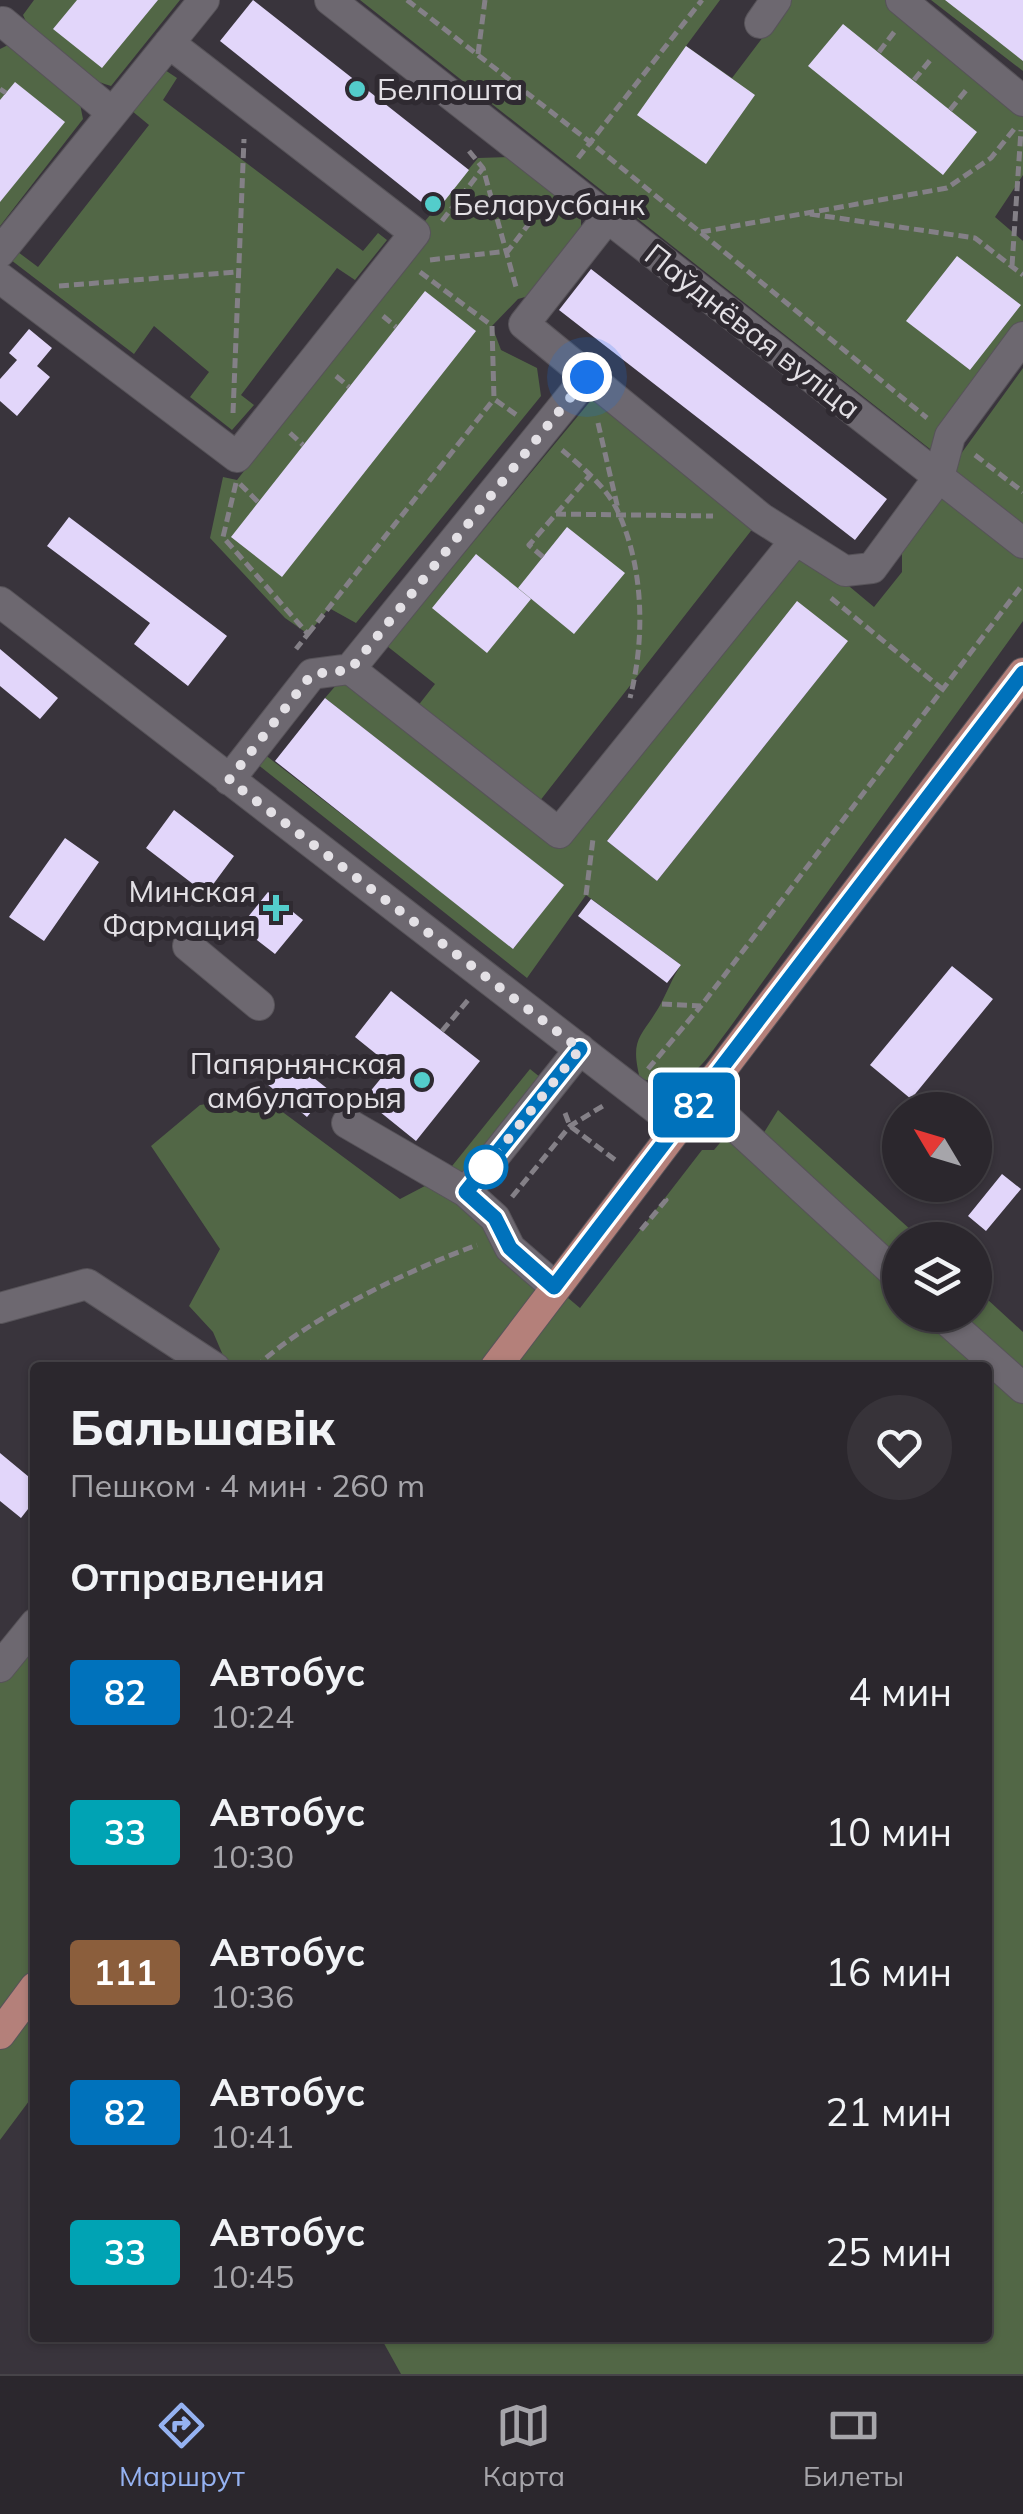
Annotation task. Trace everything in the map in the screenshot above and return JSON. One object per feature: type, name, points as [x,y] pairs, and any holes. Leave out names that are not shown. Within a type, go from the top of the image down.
[{"type":"main road","points":[[499,1362],[636,1176],[1023,673]]},
{"type":"main road","points":[[0,2034],[30,1994]]},
{"type":"street","points":[[0,252],[110,111],[204,0]]},
{"type":"street","name":"Паўднёвая вуліца","points":[[330,0],[1023,543]]},
{"type":"street","points":[[901,11],[1023,101]]},
{"type":"street","points":[[8,16],[110,111]]},
{"type":"street","points":[[0,278],[238,457],[403,258],[415,233],[168,43]]},
{"type":"street","points":[[608,217],[524,324],[761,518],[845,571],[872,568],[939,478],[950,436],[1023,337]]},
{"type":"street","points":[[350,670],[587,377]]},
{"type":"street","points":[[229,780],[312,674],[350,670],[558,833],[795,542]]},
{"type":"street","points":[[0,602],[678,1126]]},
{"type":"street","points":[[188,946],[259,1004]]},
{"type":"street","points":[[466,1192],[580,1049]]},
{"type":"street","points":[[702,1095],[882,1261]]},
{"type":"street","points":[[347,1123],[499,1213],[510,1248],[554,1287]]},
{"type":"street","points":[[0,1308],[87,1284],[206,1362]]},
{"type":"street","points":[[960,1332],[1023,1388]]},
{"type":"street","points":[[0,1667],[30,1630]]},
{"type":"path","points":[[408,0],[1023,492]]},
{"type":"path","points":[[478,54],[484,0]]},
{"type":"path","points":[[590,142],[702,0]]},
{"type":"path","points":[[878,52],[901,11]]},
{"type":"path","points":[[914,80],[936,52]]},
{"type":"path","points":[[950,110],[972,81]]},
{"type":"path","points":[[701,232],[947,188],[991,158],[1021,121],[1012,266]]},
{"type":"path","points":[[403,258],[492,326],[524,324],[508,251],[483,168],[470,151]]},
{"type":"path","points":[[403,258],[508,251],[562,180]]},
{"type":"path","points":[[802,212],[974,238],[1023,275]]},
{"type":"path","points":[[25,298],[47,287],[236,272]]},
{"type":"path","points":[[308,634],[494,399],[492,326]]},
{"type":"path","points":[[587,377],[641,592],[634,680],[626,715]]},
{"type":"path","points":[[494,399],[590,474],[619,512]]},
{"type":"path","points":[[543,556],[530,545],[590,474]]},
{"type":"path","points":[[236,480],[258,502]]},
{"type":"path","points":[[556,514],[619,512],[761,518]]},
{"type":"path","points":[[261,1362],[276,1348],[394,1281],[478,1244],[570,1126],[632,1088],[700,1006],[1023,584]]},
{"type":"path","points":[[826,594],[941,688]]},
{"type":"path","points":[[586,869],[586,895]]},
{"type":"path","points":[[442,1030],[486,978]]},
{"type":"path","points":[[662,1004],[700,1006]]},
{"type":"path","points":[[545,1094],[562,1108],[570,1126],[666,1200],[641,1230]]},
{"type":"green space","points":[[34,0],[180,0],[111,86],[72,68],[38,38],[23,15]]},
{"type":"green space","points":[[360,0],[720,0],[686,46],[732,78],[791,0],[902,0],[1023,98],[1023,175],[995,217],[1023,241],[1023,333],[930,449]]},
{"type":"green space","points":[[931,0],[1023,0],[1023,71]]},
{"type":"green space","points":[[8,45],[79,99],[83,119],[0,226],[0,49]]},
{"type":"green space","points":[[162,68],[177,78],[163,100],[363,251],[378,233],[387,240],[355,280],[337,268],[241,395],[254,405],[232,430],[190,397],[209,372],[154,326],[134,354],[11,260],[18,252],[38,267],[149,125],[126,106]]},
{"type":"green space","points":[[509,157],[581,215],[581,227],[532,295],[518,299],[492,326],[501,350],[537,368],[541,396],[356,623],[329,608],[308,634],[285,618],[210,538],[223,477],[237,480],[407,263],[415,233],[478,158]]},
{"type":"green space","points":[[1023,368],[1023,527],[950,469]]},
{"type":"green space","points":[[597,393],[761,518],[532,811],[558,832],[795,541],[874,607],[902,572],[902,550],[941,496],[1023,556],[1023,621],[709,1055],[693,1072],[672,1081],[640,1079],[636,1055],[642,1033],[681,965],[586,895],[527,978],[247,756],[255,747],[514,948],[563,885],[325,698],[350,669],[410,716],[435,684],[387,646]],"holes":[[[797,602],[847,642],[657,881],[607,841]]]},
{"type":"green space","points":[[530,1069],[551,1086],[466,1192],[555,1287],[580,1308],[702,1150],[714,1150],[734,1126],[755,1147],[778,1110],[902,1222],[882,1222],[882,1332],[992,1332],[992,1304],[1023,1332],[1023,2374],[401,2374],[383,2342],[992,2342],[992,1362],[226,1362],[213,1332],[189,1306],[220,1249],[151,1146],[200,1105],[261,1096],[400,1199],[444,1176]]},
{"type":"green space","points":[[30,1630],[30,2100],[0,2140],[0,1667]]},
{"type":"building","points":[[77,0],[158,0],[102,68],[53,29]]},
{"type":"building","points":[[253,0],[469,170],[435,213],[220,41]]},
{"type":"building","points":[[945,0],[1023,0],[1023,61],[990,35]]},
{"type":"building","points":[[843,24],[977,132],[943,175],[808,66]]},
{"type":"building","points":[[686,46],[755,95],[706,164],[637,115]]},
{"type":"building","points":[[15,82],[65,122],[0,202],[0,100]]},
{"type":"building","points":[[957,256],[1021,305],[970,370],[906,321]]},
{"type":"building","points":[[591,269],[887,499],[855,540],[559,310]]},
{"type":"building","points":[[425,291],[476,331],[282,577],[231,537]]},
{"type":"building","points":[[29,329],[52,348],[37,366],[50,377],[17,416],[0,401],[0,379],[17,360],[9,353]]},
{"type":"building","points":[[69,517],[227,636],[188,686],[134,644],[150,623],[47,546]]},
{"type":"building","points":[[567,527],[625,573],[574,634],[518,588]]},
{"type":"building","points":[[476,554],[531,599],[487,653],[432,608]]},
{"type":"building","points":[[797,601],[848,641],[657,881],[607,841]]},
{"type":"building","points":[[0,649],[58,698],[40,719],[0,686]]},
{"type":"building","points":[[325,698],[564,885],[513,949],[275,761]]},
{"type":"building","points":[[174,810],[234,856],[206,894],[146,848]]},
{"type":"building","points":[[65,838],[99,862],[44,941],[9,917]]},
{"type":"building","points":[[268,892],[303,920],[275,954],[240,927]]},
{"type":"building","points":[[591,899],[681,965],[667,983],[578,916]]},
{"type":"building","points":[[952,966],[993,999],[917,1092],[903,1092],[870,1065]]},
{"type":"building","name":"Папярнянская амбулаторыя","points":[[391,991],[480,1061],[416,1141],[364,1099],[391,1066],[355,1037]]},
{"type":"building","points":[[289,1058],[329,1090],[307,1117],[267,1084]]},
{"type":"building","points":[[1002,1174],[1021,1189],[992,1224],[975,1222],[968,1216],[979,1202],[992,1202],[992,1186]]},
{"type":"building","points":[[0,1453],[30,1478],[30,1506],[21,1518],[0,1501]]},
{"type":"bus line","name":"82","points":[[580,1049],[466,1192],[495,1218],[510,1248],[554,1287],[1023,673]]},
{"type":"place","name":"Белпошта","points":[[357,89]]},
{"type":"place","name":"Беларусбанк","points":[[433,204]]},
{"type":"place","name":"Минская Фармация","points":[[276,908]]},
{"type":"place","name":"Папярнянская амбулаторыя","points":[[422,1080]]},
{"type":"route","points":[[486,1167],[580,1049],[229,780],[312,674],[350,670],[587,377]]}]
